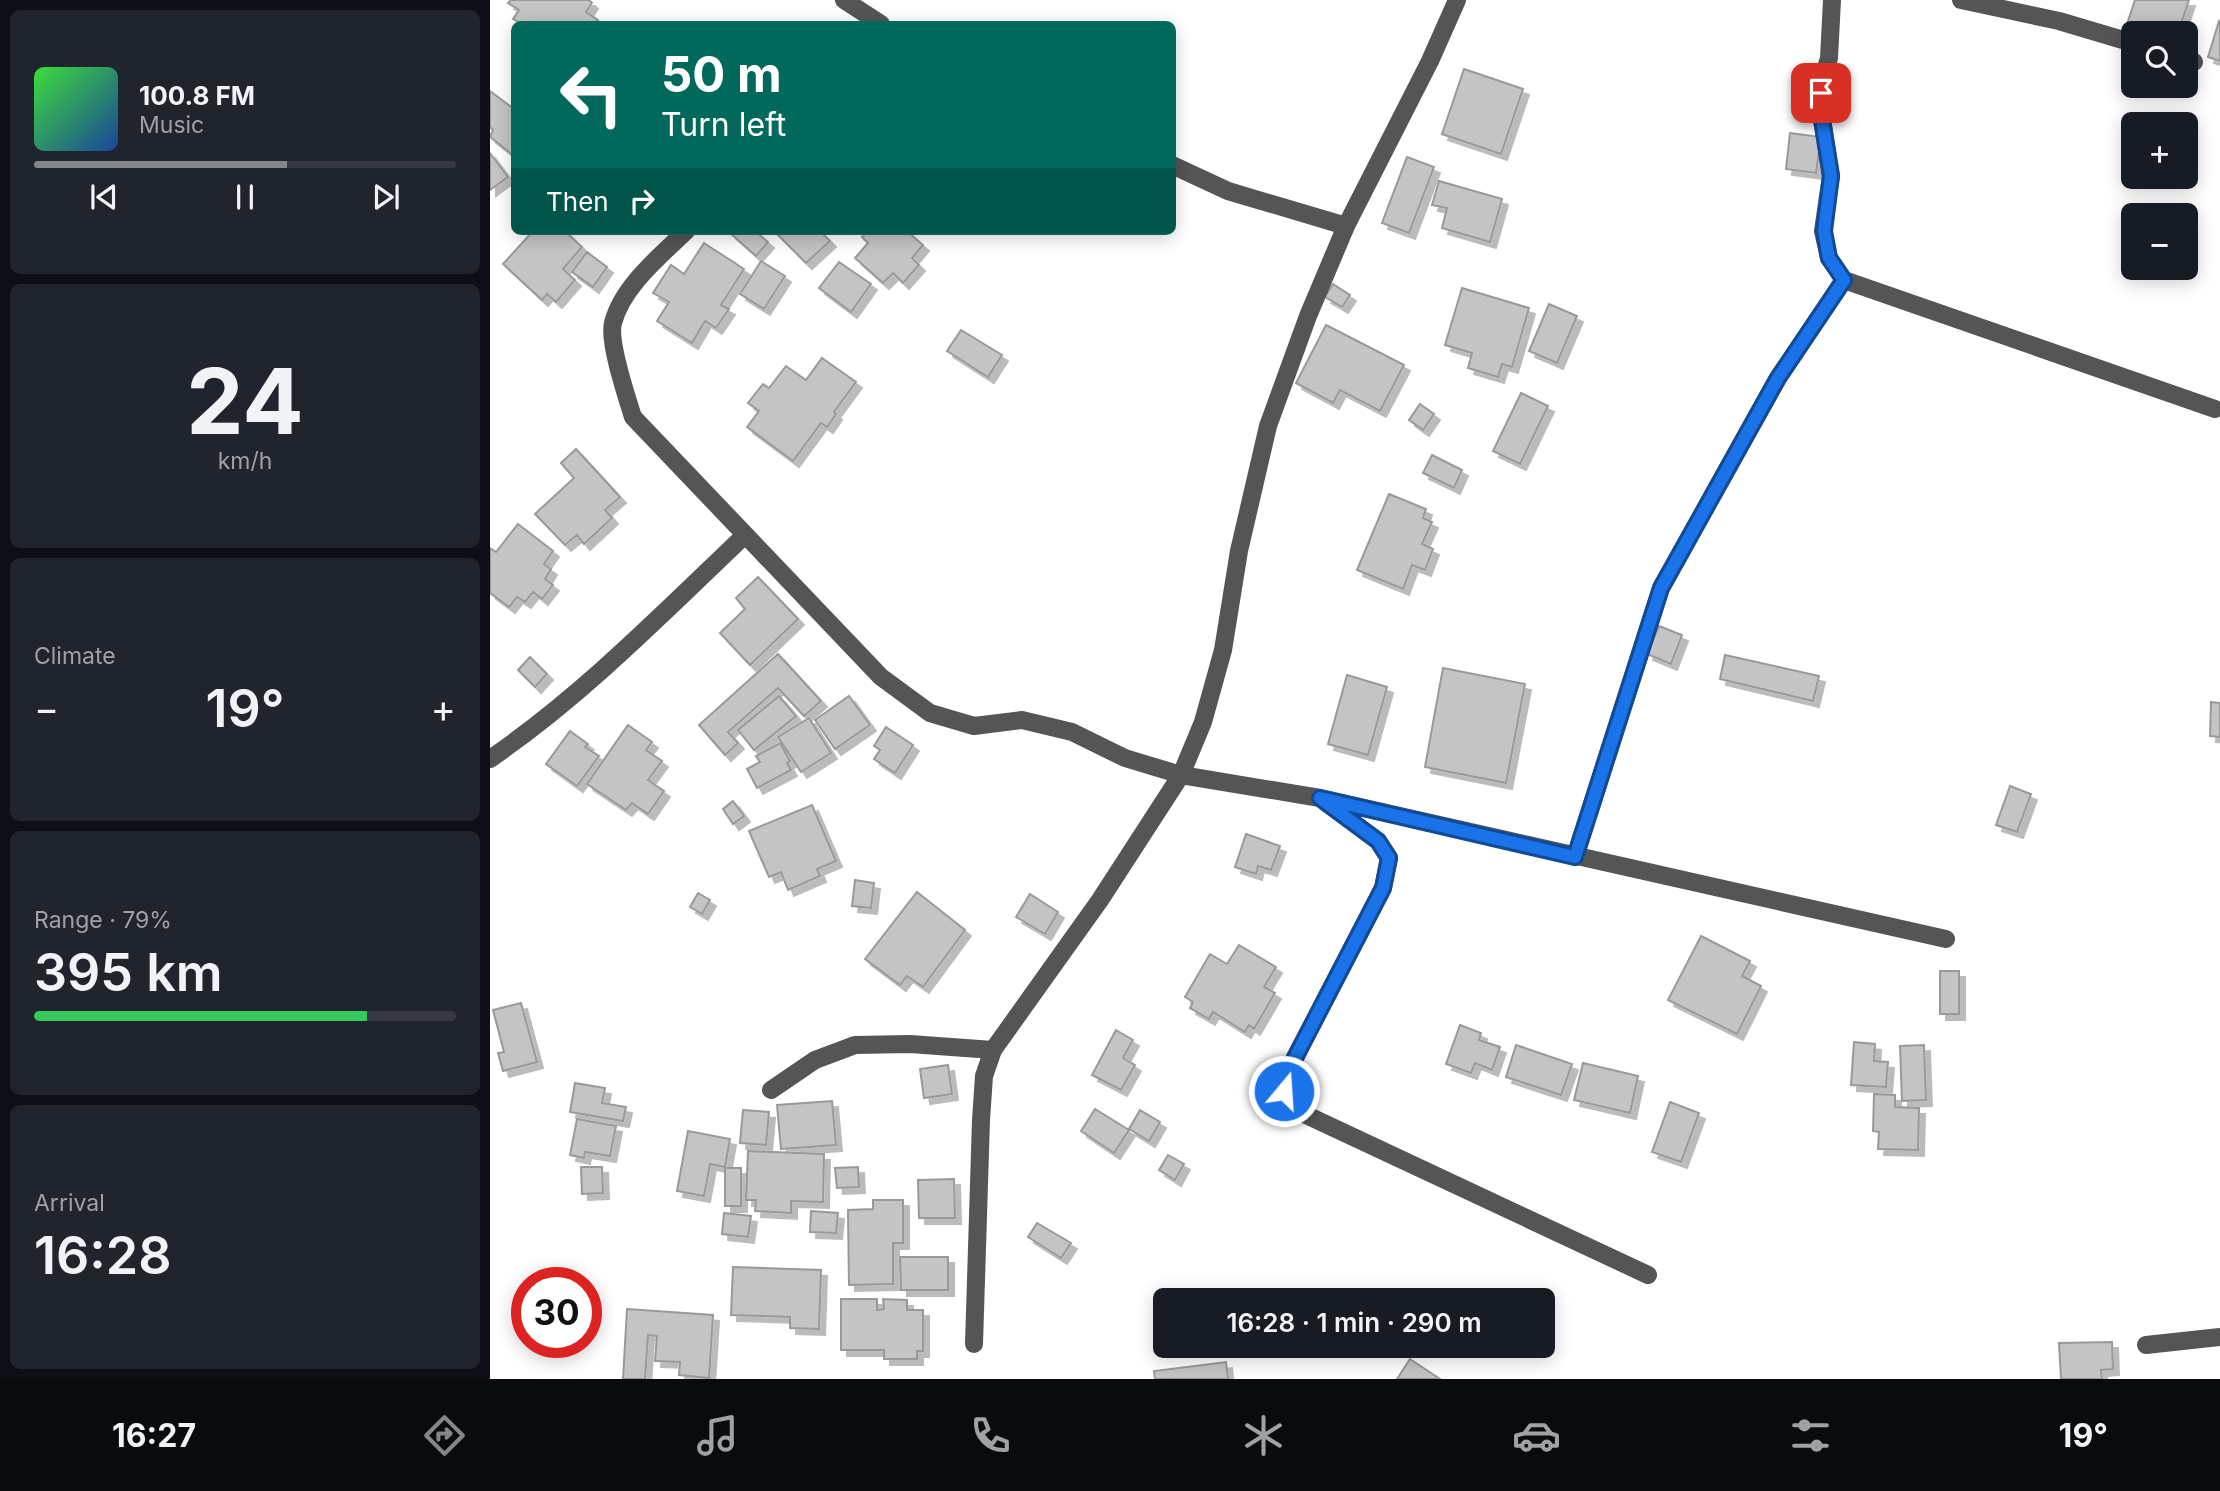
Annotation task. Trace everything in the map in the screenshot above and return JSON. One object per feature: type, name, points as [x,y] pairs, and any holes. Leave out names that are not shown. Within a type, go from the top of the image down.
[{"type":"street","points":[[844,0],[876,21]]},
{"type":"street","points":[[974,1344],[984,1076],[993,1050],[1100,900],[1181,775],[1203,722],[1223,650],[1239,551],[1268,425],[1308,316],[1346,226],[1430,61],[1457,0]]},
{"type":"street","points":[[1832,0],[1829,58],[1823,78],[1820,107],[1831,176],[1824,231],[1829,258],[1844,280],[2215,409]]},
{"type":"street","points":[[1961,0],[2059,21],[2121,39]]},
{"type":"street","points":[[1176,167],[1228,191],[1346,226]]},
{"type":"street","points":[[682,235],[628,293],[612,325],[619,372],[633,417],[881,677],[930,713],[974,726],[1022,720],[1072,732],[1125,758],[1181,775],[1320,798],[1946,939]]},
{"type":"street","points":[[1575,857],[1661,588],[1778,378],[1844,280]]},
{"type":"street","points":[[490,759],[624,650],[744,536]]},
{"type":"street","points":[[1320,798],[1378,841],[1389,858],[1383,888],[1285,1077],[1284,1091],[1289,1103],[1302,1113],[1648,1275]]},
{"type":"street","points":[[771,1090],[814,1060],[855,1045],[910,1044],[993,1050]]},
{"type":"street","points":[[2146,1345],[2220,1337]]},
{"type":"building","points":[[511,0],[589,0],[592,3],[586,12],[598,20],[517,21],[513,19],[519,10],[508,3]]},
{"type":"building","points":[[2135,0],[2189,0],[2182,21],[2128,21]]},
{"type":"building","points":[[2220,22],[2220,61],[2208,57]]},
{"type":"building","points":[[1464,69],[1523,89],[1501,154],[1442,134]]},
{"type":"building","points":[[490,91],[511,107],[511,154],[490,137],[493,130],[490,127]]},
{"type":"building","points":[[1790,133],[1821,137],[1816,173],[1786,169]]},
{"type":"building","points":[[490,153],[508,177],[490,190]]},
{"type":"building","points":[[1407,157],[1434,167],[1409,233],[1382,223]]},
{"type":"building","points":[[1439,181],[1502,199],[1490,242],[1442,228],[1447,208],[1432,205]]},
{"type":"building","points":[[529,235],[569,235],[582,247],[563,269],[575,280],[556,302],[547,294],[542,300],[503,264]]},
{"type":"building","points":[[732,235],[760,235],[768,242],[756,256]]},
{"type":"building","points":[[778,235],[824,235],[830,241],[806,263]]},
{"type":"building","points":[[912,235],[923,245],[912,258],[919,265],[903,283],[893,273],[883,283],[855,258],[868,243],[862,237]]},
{"type":"building","points":[[704,243],[744,269],[721,305],[729,309],[716,328],[705,321],[692,343],[657,321],[669,302],[653,293],[671,265],[684,274]]},
{"type":"building","points":[[587,252],[607,267],[593,287],[572,272]]},
{"type":"building","points":[[761,261],[785,276],[764,309],[740,294]]},
{"type":"building","points":[[839,262],[871,284],[851,312],[819,288]]},
{"type":"building","points":[[1333,284],[1350,295],[1342,307],[1325,297]]},
{"type":"building","points":[[1462,288],[1529,308],[1512,367],[1502,364],[1498,377],[1468,368],[1472,353],[1445,345]]},
{"type":"building","points":[[1549,304],[1577,316],[1557,363],[1529,351]]},
{"type":"building","points":[[1326,325],[1404,365],[1380,411],[1340,390],[1333,403],[1296,383]]},
{"type":"building","points":[[961,330],[1002,355],[988,377],[947,351]]},
{"type":"building","points":[[822,358],[856,382],[834,412],[836,414],[827,427],[821,423],[793,461],[747,427],[759,411],[748,403],[763,384],[769,388],[786,366],[806,380]]},
{"type":"building","points":[[1521,393],[1548,406],[1520,464],[1493,451]]},
{"type":"building","points":[[1420,404],[1434,414],[1423,430],[1409,420]]},
{"type":"building","points":[[576,449],[620,497],[605,510],[612,518],[584,544],[577,535],[565,545],[535,514],[574,478],[561,463]]},
{"type":"building","points":[[1432,455],[1462,470],[1454,488],[1423,473]]},
{"type":"building","points":[[1389,494],[1426,509],[1423,518],[1432,522],[1422,544],[1433,549],[1425,570],[1412,565],[1403,589],[1357,570]]},
{"type":"building","points":[[518,524],[553,551],[544,564],[551,569],[545,579],[553,585],[542,599],[533,592],[525,602],[517,597],[509,607],[490,593],[490,548],[496,552]]},
{"type":"building","points":[[758,577],[798,619],[750,665],[720,633],[745,609],[736,598]]},
{"type":"building","points":[[1659,626],[1682,635],[1671,664],[1647,654]]},
{"type":"building","points":[[778,654],[821,701],[804,716],[778,688],[728,732],[738,743],[725,755],[699,725]]},
{"type":"building","points":[[1725,655],[1819,676],[1813,701],[1720,679]]},
{"type":"building","points":[[530,657],[547,674],[535,687],[518,670]]},
{"type":"building","points":[[1443,668],[1525,684],[1506,783],[1425,767]]},
{"type":"building","points":[[1347,675],[1387,687],[1368,755],[1328,744]]},
{"type":"building","points":[[779,696],[796,716],[754,750],[738,730]]},
{"type":"building","points":[[849,696],[870,725],[835,749],[815,720]]},
{"type":"building","points":[[2211,702],[2220,703],[2220,737],[2210,736]]},
{"type":"building","points":[[809,718],[831,753],[801,772],[778,737]]},
{"type":"building","points":[[628,725],[652,742],[646,750],[662,761],[648,780],[664,791],[648,814],[632,803],[626,810],[587,784]]},
{"type":"building","points":[[886,727],[913,745],[895,773],[874,759],[880,750],[874,746]]},
{"type":"building","points":[[570,731],[588,744],[585,747],[599,756],[577,786],[546,764]]},
{"type":"building","points":[[780,743],[790,761],[787,763],[791,770],[757,788],[747,769],[760,762],[756,756]]},
{"type":"building","points":[[2010,786],[2031,794],[2017,832],[1996,825]]},
{"type":"building","points":[[733,801],[744,816],[733,824],[723,809]]},
{"type":"building","points":[[812,805],[836,861],[817,869],[820,876],[788,890],[781,872],[769,877],[749,831]]},
{"type":"building","points":[[1246,834],[1280,846],[1271,870],[1258,866],[1256,874],[1235,867]]},
{"type":"building","points":[[855,880],[874,883],[871,908],[852,906]]},
{"type":"building","points":[[917,892],[965,930],[923,987],[907,976],[900,985],[865,959]]},
{"type":"building","points":[[698,893],[710,900],[702,914],[690,907]]},
{"type":"building","points":[[1030,894],[1058,912],[1045,934],[1016,917]]},
{"type":"building","points":[[1701,936],[1750,961],[1742,976],[1761,986],[1737,1034],[1668,1000]]},
{"type":"building","points":[[1239,945],[1276,967],[1264,987],[1275,993],[1254,1029],[1249,1025],[1245,1032],[1213,1012],[1209,1019],[1190,1008],[1193,1002],[1185,997],[1210,954],[1227,964]]},
{"type":"building","points":[[1940,971],[1959,971],[1959,1014],[1940,1014]]},
{"type":"building","points":[[521,1003],[537,1062],[503,1071],[498,1053],[504,1052],[493,1010]]},
{"type":"building","points":[[1460,1025],[1481,1033],[1479,1040],[1500,1047],[1492,1070],[1475,1063],[1471,1073],[1446,1064]]},
{"type":"building","points":[[1116,1030],[1133,1040],[1123,1058],[1135,1065],[1121,1090],[1092,1075]]},
{"type":"building","points":[[1854,1042],[1875,1044],[1874,1061],[1888,1062],[1886,1087],[1851,1085]]},
{"type":"building","points":[[1516,1045],[1572,1064],[1561,1095],[1506,1077]]},
{"type":"building","points":[[1924,1045],[1926,1100],[1902,1101],[1900,1046]]},
{"type":"building","points":[[1583,1063],[1638,1076],[1630,1113],[1574,1100]]},
{"type":"building","points":[[948,1065],[952,1094],[924,1098],[920,1069]]},
{"type":"building","points":[[575,1083],[605,1088],[602,1103],[626,1107],[623,1121],[570,1112]]},
{"type":"building","points":[[1874,1094],[1895,1095],[1895,1107],[1919,1108],[1918,1150],[1878,1149],[1879,1132],[1873,1131]]},
{"type":"building","points":[[832,1101],[836,1145],[781,1149],[777,1105]]},
{"type":"building","points":[[1670,1102],[1699,1113],[1681,1162],[1652,1152]]},
{"type":"building","points":[[1095,1109],[1129,1130],[1114,1153],[1081,1131]]},
{"type":"building","points":[[743,1110],[769,1112],[766,1145],[740,1143]]},
{"type":"building","points":[[1140,1110],[1160,1122],[1149,1141],[1129,1129]]},
{"type":"building","points":[[577,1119],[616,1126],[610,1156],[585,1152],[584,1158],[570,1155]]},
{"type":"building","points":[[688,1131],[730,1139],[725,1167],[710,1164],[704,1196],[677,1191]]},
{"type":"building","points":[[748,1151],[824,1154],[823,1202],[791,1201],[791,1213],[755,1211],[756,1200],[746,1200]]},
{"type":"building","points":[[1168,1155],[1184,1164],[1175,1180],[1159,1170]]},
{"type":"building","points":[[581,1167],[602,1167],[603,1193],[582,1194]]},
{"type":"building","points":[[858,1167],[859,1187],[837,1188],[835,1168]]},
{"type":"building","points":[[725,1168],[741,1168],[741,1206],[725,1206]]},
{"type":"building","points":[[954,1179],[955,1218],[919,1218],[918,1180]]},
{"type":"building","points":[[873,1200],[903,1200],[903,1243],[893,1243],[893,1284],[849,1285],[848,1210],[873,1209]]},
{"type":"building","points":[[811,1211],[838,1213],[836,1233],[810,1232]]},
{"type":"building","points":[[724,1213],[751,1216],[748,1237],[722,1234]]},
{"type":"building","points":[[1037,1223],[1071,1243],[1061,1258],[1028,1237]]},
{"type":"building","points":[[900,1257],[948,1257],[948,1290],[901,1290]]},
{"type":"building","points":[[733,1267],[821,1270],[819,1329],[790,1328],[790,1317],[731,1315]]},
{"type":"building","points":[[841,1299],[877,1299],[877,1310],[884,1309],[883,1299],[907,1300],[907,1310],[923,1310],[923,1351],[917,1351],[917,1359],[884,1359],[884,1350],[841,1350]]},
{"type":"building","points":[[627,1309],[713,1315],[709,1378],[679,1375],[680,1362],[655,1361],[657,1336],[648,1335],[645,1379],[623,1379]]},
{"type":"building","points":[[2112,1342],[2113,1369],[2101,1370],[2102,1379],[2061,1379],[2059,1343]]},
{"type":"building","points":[[1410,1359],[1440,1379],[1397,1379]]},
{"type":"building","points":[[1226,1362],[1228,1379],[1155,1379],[1154,1371]]},
{"type":"route","points":[[1284,1091],[1285,1077],[1383,888],[1389,858],[1378,841],[1320,798],[1575,857],[1661,588],[1778,378],[1844,280],[1829,258],[1824,231],[1831,176],[1820,107],[1821,93]]}]
